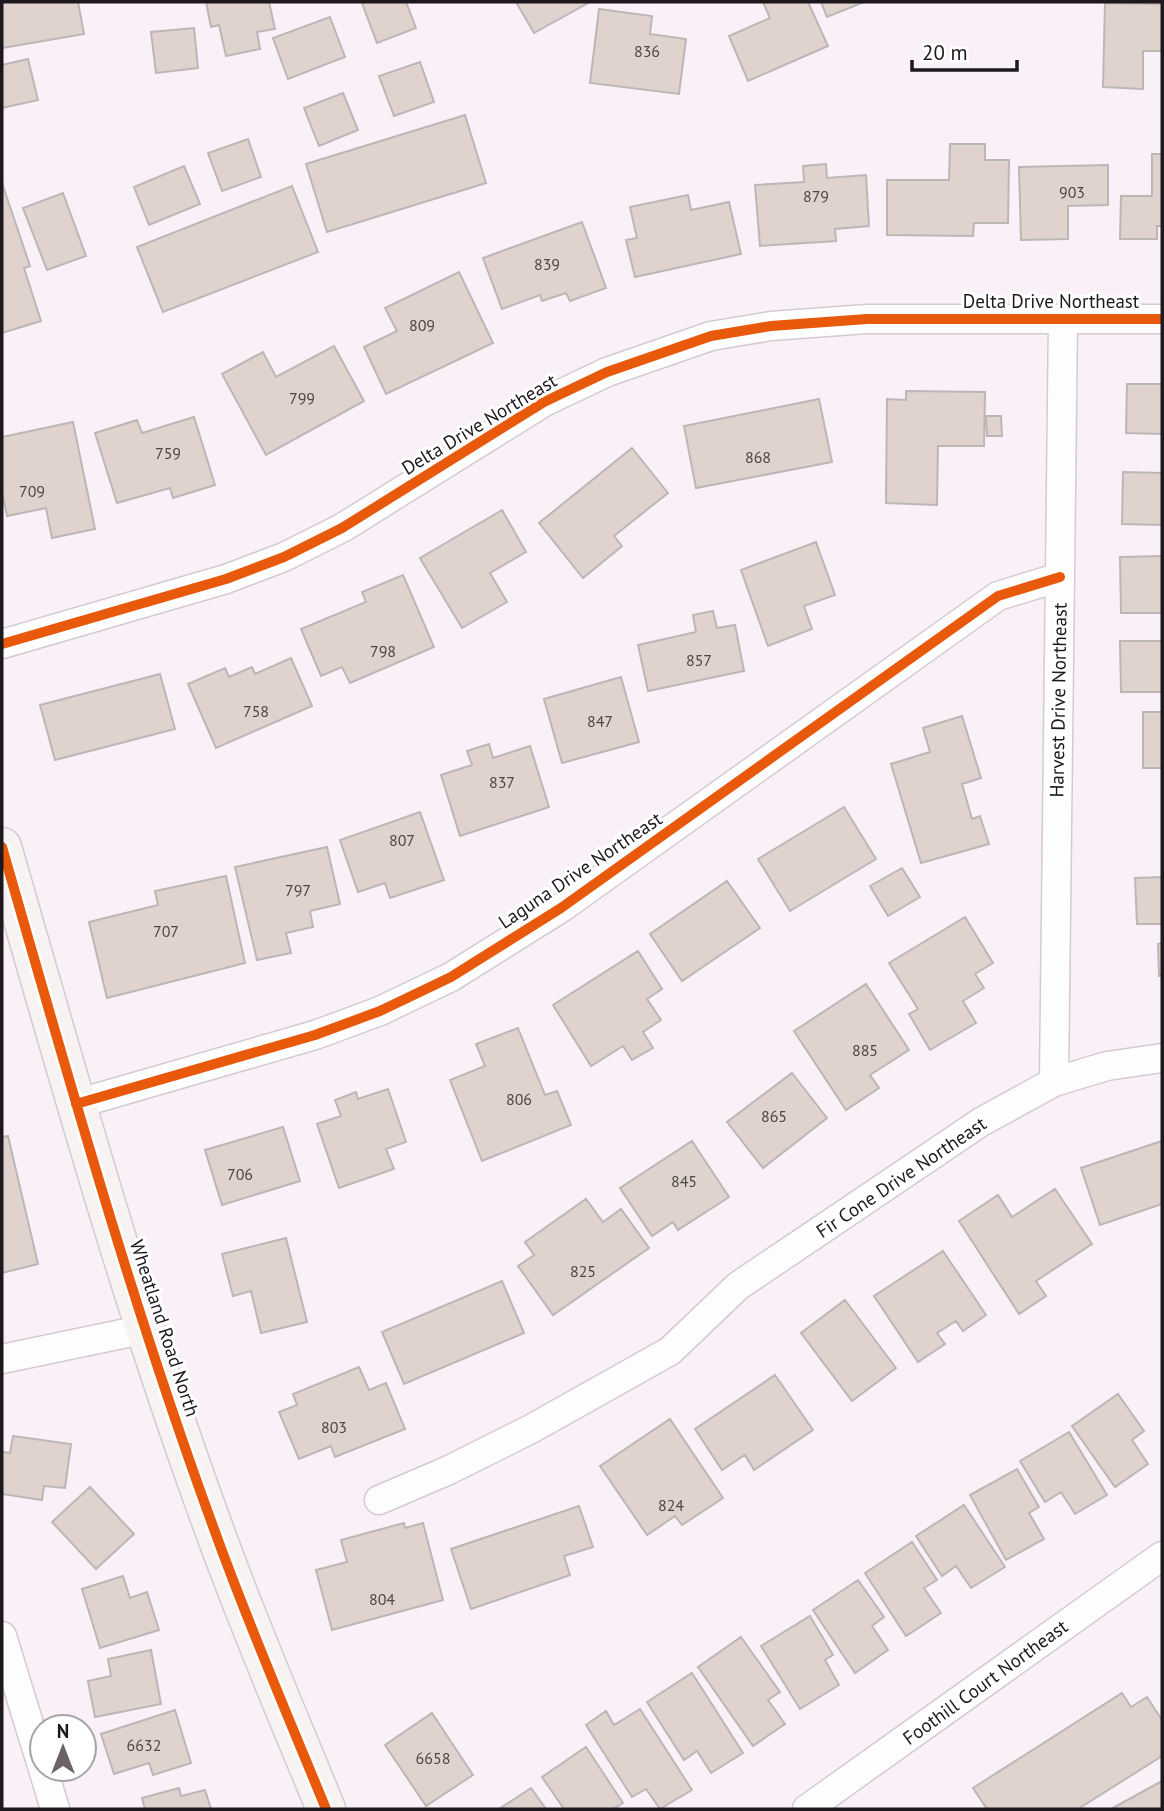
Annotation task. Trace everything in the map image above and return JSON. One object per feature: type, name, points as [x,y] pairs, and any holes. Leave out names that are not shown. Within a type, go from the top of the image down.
[{"type":"main road","name":"Wheatland Road North","points":[[2,847],[76,1104],[146,1329],[214,1530],[326,1809]]},
{"type":"street","name":"Harvest Drive Northeast","points":[[1054,1082],[1063,318]]},
{"type":"street","name":"Delta Drive Northeast","points":[[2,645],[226,579],[284,557],[342,528],[544,402],[607,372],[711,336],[771,326],[867,319],[1162,319]]},
{"type":"street","name":"Laguna Drive Northeast","points":[[76,1104],[315,1035],[380,1011],[451,977],[561,908],[998,596],[1060,577]]},
{"type":"street","name":"Fir Cone Drive Northeast","points":[[379,1500],[449,1470],[531,1429],[670,1351],[738,1286],[981,1122],[1054,1082],[1107,1066],[1162,1058]]},
{"type":"street","points":[[2,1359],[146,1329]]},
{"type":"street","name":"Foothill Court Northeast","points":[[807,1809],[1162,1556]]},
{"type":"street","points":[[2,1636],[28,1722]]},
{"type":"street","points":[[47,1783],[55,1809]]},
{"type":"building","points":[[2,2],[78,2],[84,34],[2,48]]},
{"type":"building","points":[[206,2],[269,2],[275,29],[257,32],[260,49],[226,56],[219,25],[211,27]]},
{"type":"building","points":[[406,2],[416,28],[377,43],[362,3]]},
{"type":"building","points":[[516,2],[590,2],[534,33]]},
{"type":"building","points":[[763,2],[808,2],[828,46],[748,81],[729,36],[770,18]]},
{"type":"building","points":[[821,2],[864,2],[827,17]]},
{"type":"building","points":[[1105,3],[1162,4],[1162,51],[1143,51],[1143,89],[1103,87]]},
{"type":"building","points":[[599,9],[652,16],[650,34],[686,39],[679,94],[590,83]]},
{"type":"building","points":[[330,17],[345,57],[288,79],[273,38]]},
{"type":"building","points":[[194,28],[198,68],[156,73],[151,32]]},
{"type":"building","points":[[28,59],[38,100],[2,108],[2,65]]},
{"type":"building","points":[[420,62],[434,102],[394,116],[379,76]]},
{"type":"building","points":[[343,93],[358,130],[319,146],[304,108]]},
{"type":"building","points":[[465,115],[486,183],[327,232],[306,164]]},
{"type":"building","points":[[248,139],[261,177],[222,191],[208,153]]},
{"type":"building","points":[[950,144],[985,144],[985,160],[1009,160],[1008,223],[974,223],[973,236],[887,235],[887,180],[949,180]]},
{"type":"building","points":[[1152,154],[1162,154],[1162,226],[1157,226],[1157,239],[1120,239],[1121,196],[1152,196]]},
{"type":"building","points":[[826,164],[827,178],[866,175],[869,226],[835,229],[836,241],[760,246],[755,185],[804,182],[803,166]]},
{"type":"building","points":[[1108,165],[1108,205],[1068,206],[1068,239],[1021,240],[1019,167]]},
{"type":"building","points":[[184,166],[200,204],[149,225],[134,187]]},
{"type":"building","points":[[2,183],[30,266],[24,268],[41,321],[2,333]]},
{"type":"building","points":[[292,186],[318,252],[163,312],[137,247]]},
{"type":"building","points":[[63,193],[86,256],[47,270],[23,208]]},
{"type":"building","points":[[688,195],[691,210],[729,202],[741,254],[635,277],[626,240],[637,238],[630,207]]},
{"type":"building","points":[[582,222],[606,288],[570,301],[566,293],[542,301],[540,295],[502,309],[483,258]]},
{"type":"building","points":[[459,272],[493,343],[386,394],[364,347],[397,331],[385,308]]},
{"type":"building","points":[[334,346],[364,401],[266,455],[222,374],[263,352],[276,377]]},
{"type":"building","points":[[1127,384],[1162,384],[1162,434],[1126,433]]},
{"type":"building","points":[[906,391],[985,392],[984,446],[938,446],[937,505],[886,503],[887,399],[906,400]]},
{"type":"building","points":[[819,399],[832,462],[696,488],[684,426]]},
{"type":"building","points":[[986,416],[1001,416],[1002,436],[987,436]]},
{"type":"building","points":[[194,417],[215,485],[173,498],[170,488],[117,503],[95,433],[137,420],[142,433]]},
{"type":"building","points":[[73,422],[95,529],[52,538],[46,508],[7,516],[2,492],[2,437]]},
{"type":"building","points":[[632,448],[668,493],[614,536],[622,546],[583,578],[539,523]]},
{"type":"building","points":[[1123,472],[1162,473],[1162,525],[1122,524]]},
{"type":"building","points":[[502,510],[526,552],[490,573],[507,602],[462,628],[420,558]]},
{"type":"building","points":[[816,542],[835,595],[804,606],[812,629],[768,646],[741,570]]},
{"type":"building","points":[[1162,556],[1162,613],[1121,613],[1120,557]]},
{"type":"building","points":[[403,575],[434,647],[350,683],[342,667],[321,676],[301,629],[366,602],[362,592]]},
{"type":"building","points":[[713,611],[717,628],[735,625],[744,671],[648,691],[638,645],[696,632],[693,615]]},
{"type":"building","points":[[1120,641],[1162,641],[1162,692],[1121,692]]},
{"type":"building","points":[[291,658],[312,706],[216,748],[188,684],[225,668],[229,677],[252,667],[255,674]]},
{"type":"building","points":[[160,674],[175,729],[55,760],[40,705]]},
{"type":"building","points":[[621,677],[639,742],[562,763],[544,699]]},
{"type":"building","points":[[1143,712],[1162,712],[1162,768],[1143,768]]},
{"type":"building","points":[[962,716],[981,778],[962,784],[972,819],[980,816],[989,844],[921,863],[891,764],[930,752],[923,728]]},
{"type":"building","points":[[489,744],[493,758],[530,746],[549,807],[460,836],[441,775],[472,765],[467,751]]},
{"type":"building","points":[[844,807],[876,859],[790,911],[758,859]]},
{"type":"building","points":[[420,812],[444,880],[390,898],[385,883],[358,892],[340,840]]},
{"type":"building","points":[[327,847],[340,904],[310,911],[313,927],[286,933],[291,953],[257,960],[235,867]]},
{"type":"building","points":[[902,868],[920,897],[888,916],[870,886]]},
{"type":"building","points":[[226,876],[245,963],[107,998],[89,922],[158,905],[155,891]]},
{"type":"building","points":[[1162,877],[1162,924],[1137,924],[1135,878]]},
{"type":"building","points":[[727,881],[760,928],[682,981],[650,934]]},
{"type":"building","points":[[965,917],[993,963],[975,974],[984,988],[963,1001],[976,1023],[930,1050],[909,1014],[918,1009],[889,963]]},
{"type":"building","points":[[1162,943],[1162,975],[1159,976],[1158,944]]},
{"type":"building","points":[[638,951],[662,989],[647,999],[661,1020],[643,1032],[653,1048],[632,1060],[623,1046],[591,1066],[553,1005]]},
{"type":"building","points":[[866,984],[909,1050],[870,1075],[879,1088],[846,1110],[794,1031]]},
{"type":"building","points":[[518,1028],[545,1095],[557,1091],[571,1125],[482,1161],[450,1080],[485,1066],[476,1044]]},
{"type":"building","points":[[792,1073],[827,1118],[763,1168],[727,1122]]},
{"type":"building","points":[[388,1089],[406,1142],[386,1149],[394,1169],[339,1188],[317,1124],[341,1116],[335,1100],[356,1092],[358,1099]]},
{"type":"building","points":[[283,1127],[300,1181],[222,1205],[205,1150]]},
{"type":"building","points":[[8,1136],[38,1264],[2,1273],[2,1137]]},
{"type":"building","points":[[692,1141],[729,1197],[678,1230],[673,1222],[652,1236],[620,1188]]},
{"type":"building","points":[[1162,1141],[1162,1204],[1100,1225],[1081,1168]]},
{"type":"building","points":[[1055,1189],[1092,1244],[1036,1281],[1046,1296],[1019,1314],[959,1221],[998,1195],[1012,1217]]},
{"type":"building","points":[[586,1199],[603,1222],[621,1209],[649,1248],[553,1315],[518,1266],[534,1255],[525,1242]]},
{"type":"building","points":[[286,1238],[307,1322],[261,1333],[251,1291],[233,1296],[222,1254]]},
{"type":"building","points":[[943,1251],[986,1315],[963,1331],[956,1321],[937,1333],[945,1344],[918,1362],[874,1296]]},
{"type":"building","points":[[502,1281],[524,1333],[404,1384],[382,1332]]},
{"type":"building","points":[[845,1300],[896,1368],[852,1401],[801,1333]]},
{"type":"building","points":[[359,1367],[369,1390],[386,1383],[405,1429],[335,1457],[331,1446],[299,1459],[279,1412],[297,1405],[293,1394]]},
{"type":"building","points":[[775,1375],[813,1430],[754,1470],[745,1455],[722,1470],[695,1429]]},
{"type":"building","points":[[1118,1394],[1144,1431],[1132,1440],[1148,1464],[1115,1487],[1072,1426]]},
{"type":"building","points":[[670,1419],[723,1498],[682,1525],[675,1516],[647,1535],[600,1466]]},
{"type":"building","points":[[1069,1432],[1107,1495],[1075,1514],[1061,1492],[1045,1502],[1020,1461]]},
{"type":"building","points":[[13,1436],[71,1444],[65,1488],[44,1486],[42,1500],[2,1494],[2,1452],[10,1453]]},
{"type":"building","points":[[1017,1469],[1039,1507],[1029,1513],[1044,1539],[1006,1560],[970,1495]]},
{"type":"building","points":[[90,1487],[134,1534],[96,1569],[52,1522]]},
{"type":"building","points":[[964,1505],[1005,1567],[971,1588],[956,1566],[942,1576],[916,1536]]},
{"type":"building","points":[[579,1506],[593,1547],[564,1556],[570,1575],[471,1609],[451,1549]]},
{"type":"building","points":[[404,1523],[405,1528],[423,1523],[443,1600],[332,1630],[316,1570],[347,1562],[341,1540]]},
{"type":"building","points":[[912,1542],[937,1580],[924,1588],[941,1613],[906,1636],[865,1573]]},
{"type":"building","points":[[123,1576],[130,1598],[147,1592],[159,1630],[100,1648],[82,1589]]},
{"type":"building","points":[[858,1580],[884,1617],[872,1626],[888,1650],[855,1673],[813,1610]]},
{"type":"building","points":[[810,1616],[833,1655],[825,1660],[839,1685],[800,1709],[761,1646]]},
{"type":"building","points":[[741,1637],[780,1692],[768,1700],[785,1724],[753,1746],[698,1667]]},
{"type":"building","points":[[151,1650],[161,1704],[98,1716],[98,1713],[94,1713],[88,1681],[111,1676],[108,1659]]},
{"type":"building","points":[[692,1673],[743,1753],[711,1773],[697,1751],[684,1760],[647,1702]]},
{"type":"building","points":[[1122,1693],[1131,1707],[1147,1697],[1162,1720],[1162,1756],[1078,1809],[987,1809],[973,1788]]},
{"type":"building","points":[[640,1709],[692,1790],[660,1809],[646,1789],[632,1797],[586,1725],[606,1711],[614,1725]]},
{"type":"building","points":[[175,1710],[191,1763],[153,1775],[149,1763],[114,1774],[101,1734]]},
{"type":"building","points":[[432,1713],[473,1775],[426,1806],[385,1745]]},
{"type":"building","points":[[586,1747],[623,1803],[613,1809],[564,1809],[542,1777]]},
{"type":"building","points":[[1162,1781],[1162,1809],[1111,1809]]},
{"type":"building","points":[[179,1788],[181,1796],[205,1790],[211,1809],[145,1809],[142,1798]]},
{"type":"building","points":[[531,1788],[546,1809],[499,1809]]},
{"type":"cycle path","points":[[2,644],[226,579],[284,557],[342,528],[544,402],[607,372],[711,336],[771,326],[867,319],[1162,319]]},
{"type":"cycle path","points":[[76,1104],[315,1035],[380,1011],[451,977],[561,908],[998,596],[1060,577]]},
{"type":"cycle path","points":[[2,847],[128,1276],[184,1445],[268,1670],[326,1809]]}]
